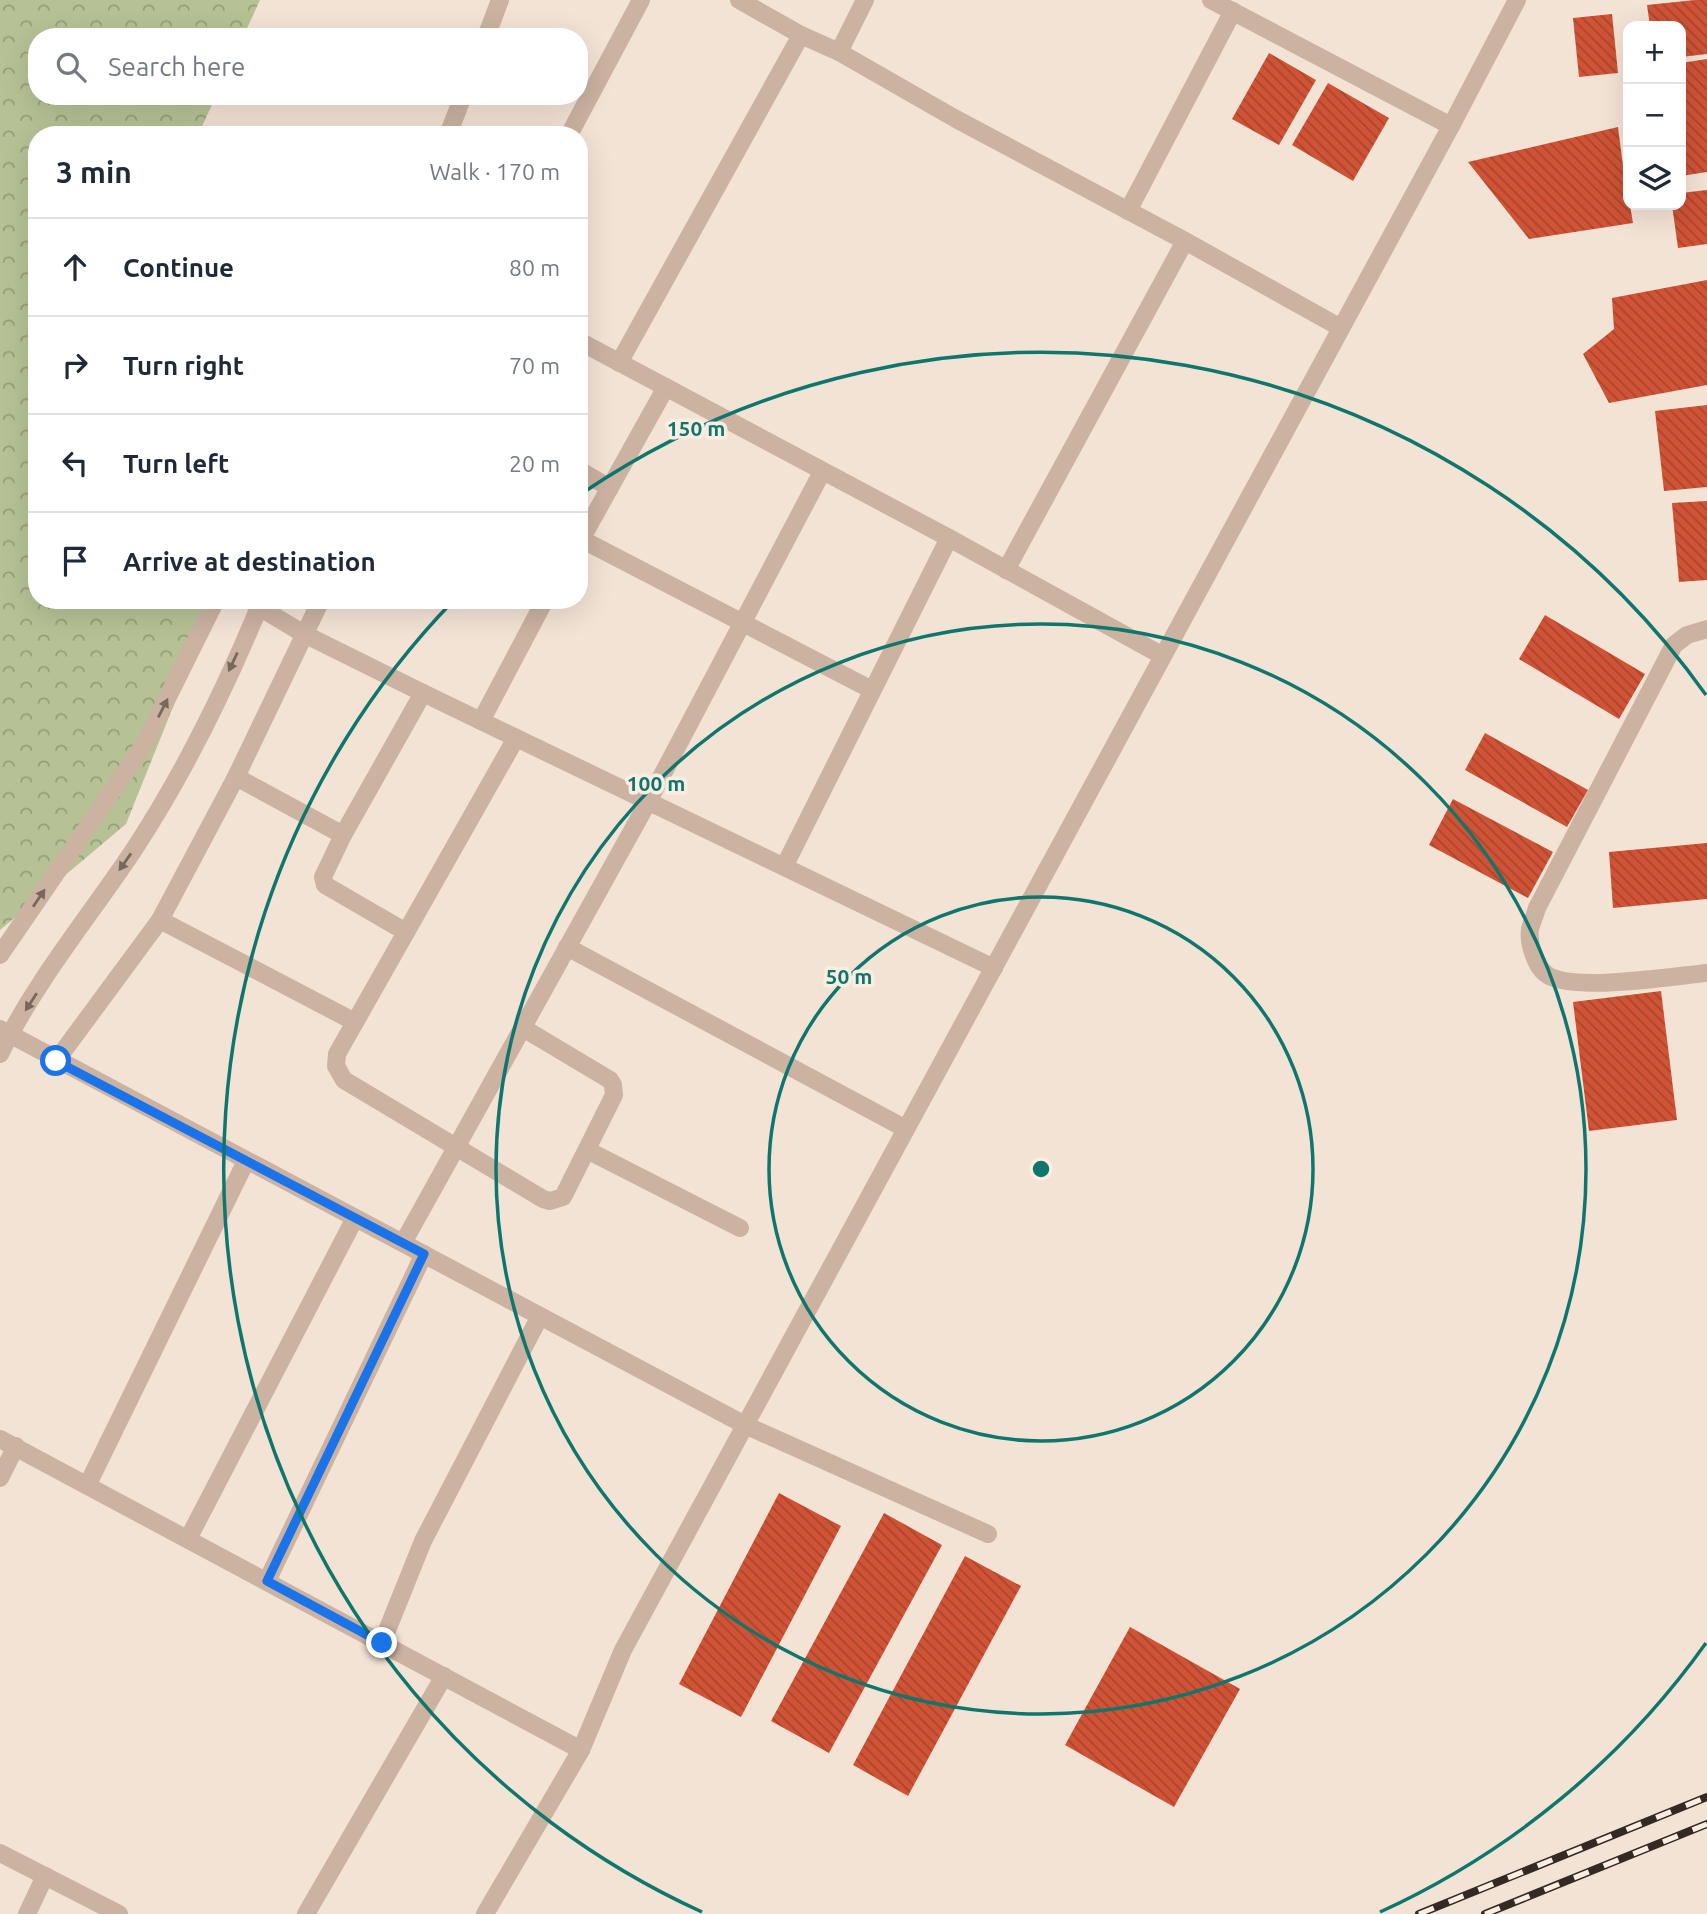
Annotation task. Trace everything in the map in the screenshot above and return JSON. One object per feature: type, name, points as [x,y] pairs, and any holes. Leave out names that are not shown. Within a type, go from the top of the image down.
[{"type":"street","points":[[489,28],[500,0]]},
{"type":"street","points":[[588,99],[641,0]]},
{"type":"street","points":[[739,0],[801,35],[839,52],[956,119],[1341,328]]},
{"type":"street","points":[[839,52],[865,0]]},
{"type":"street","points":[[1211,0],[1451,126]]},
{"type":"street","points":[[485,1914],[581,1750],[623,1650],[1517,0]]},
{"type":"street","points":[[1128,211],[1233,11]]},
{"type":"street","points":[[619,363],[801,35]]},
{"type":"street","points":[[451,126],[460,105]]},
{"type":"street","points":[[574,126],[585,105]]},
{"type":"street","points":[[1006,570],[1185,241]]},
{"type":"street","points":[[588,346],[949,538],[1163,656]]},
{"type":"street","points":[[588,527],[666,387]]},
{"type":"street","points":[[403,1243],[648,802],[822,472]]},
{"type":"street","points":[[588,475],[610,488]]},
{"type":"street","points":[[785,865],[949,538]]},
{"type":"street","points":[[588,545],[872,690]]},
{"type":"street","points":[[0,955],[144,745],[212,609]]},
{"type":"street","points":[[0,1054],[4,1033],[136,847],[191,753],[258,609]]},
{"type":"street","points":[[267,609],[304,634],[994,968]]},
{"type":"street","points":[[56,1061],[160,920],[236,777],[316,609]]},
{"type":"street","points":[[481,721],[540,609]]},
{"type":"street","points":[[1707,629],[1687,635],[1674,645],[1537,908],[1529,932],[1534,956],[1545,974],[1566,982],[1617,982],[1707,973]]},
{"type":"street","points":[[406,932],[325,885],[323,877],[324,870],[423,692]]},
{"type":"street","points":[[516,738],[337,1054],[336,1066],[344,1080],[456,1149],[543,1199],[550,1200],[563,1197],[614,1095],[613,1085],[610,1080],[523,1027]]},
{"type":"street","points":[[236,777],[343,835]]},
{"type":"street","points":[[160,920],[355,1022]]},
{"type":"street","points":[[567,947],[906,1129]]},
{"type":"street","points":[[4,1033],[745,1425],[988,1534]]},
{"type":"street","points":[[587,1150],[740,1228]]},
{"type":"street","points":[[88,1485],[246,1161]]},
{"type":"street","points":[[188,1539],[355,1218]]},
{"type":"street","points":[[267,1581],[424,1254]]},
{"type":"street","points":[[382,1643],[423,1541],[540,1316]]},
{"type":"street","points":[[0,1478],[8,1442],[581,1750]]},
{"type":"street","points":[[306,1914],[444,1676]]},
{"type":"street","points":[[0,1853],[119,1914]]},
{"type":"street","points":[[27,1914],[45,1876]]},
{"type":"green space","points":[[0,0],[260,0],[247,28],[28,28],[28,105],[212,105],[202,126],[28,126],[28,609],[212,609],[126,824],[0,930]]},
{"type":"building","points":[[1707,0],[1707,54],[1686,56],[1686,21],[1649,21],[1647,5]]},
{"type":"building","points":[[1612,14],[1618,73],[1579,77],[1573,18]]},
{"type":"building","points":[[1269,53],[1316,80],[1279,145],[1232,119]]},
{"type":"building","points":[[1707,59],[1707,172],[1686,175],[1686,84],[1686,62]]},
{"type":"building","points":[[1328,83],[1389,118],[1353,181],[1292,145]]},
{"type":"building","points":[[1618,127],[1623,166],[1623,210],[1631,210],[1633,223],[1529,239],[1468,162]]},
{"type":"building","points":[[1707,190],[1707,244],[1678,248],[1673,210],[1686,210],[1686,192]]},
{"type":"building","points":[[1707,280],[1707,385],[1609,403],[1583,354],[1614,329],[1612,298]]},
{"type":"building","points":[[1707,405],[1707,487],[1664,491],[1655,411]]},
{"type":"building","points":[[1707,501],[1707,580],[1679,582],[1672,503]]},
{"type":"building","points":[[1545,615],[1645,674],[1619,719],[1519,659]]},
{"type":"building","points":[[1485,733],[1588,790],[1567,827],[1465,770]]},
{"type":"building","points":[[1453,799],[1553,852],[1528,898],[1429,845]]},
{"type":"building","points":[[1707,843],[1707,899],[1613,908],[1609,852]]},
{"type":"building","points":[[1661,991],[1677,1120],[1589,1131],[1573,1002]]},
{"type":"building","points":[[779,1493],[841,1526],[741,1717],[679,1684]]},
{"type":"building","points":[[884,1513],[942,1545],[829,1753],[771,1721]]},
{"type":"building","points":[[965,1556],[1021,1586],[908,1796],[853,1765]]},
{"type":"building","points":[[1130,1627],[1240,1689],[1174,1807],[1065,1745]]},
{"type":"railway","points":[[1419,1914],[1707,1797]]},
{"type":"railway","points":[[1485,1914],[1707,1824]]},
{"type":"route","points":[[56,1061],[424,1254],[267,1581],[382,1643]]}]
